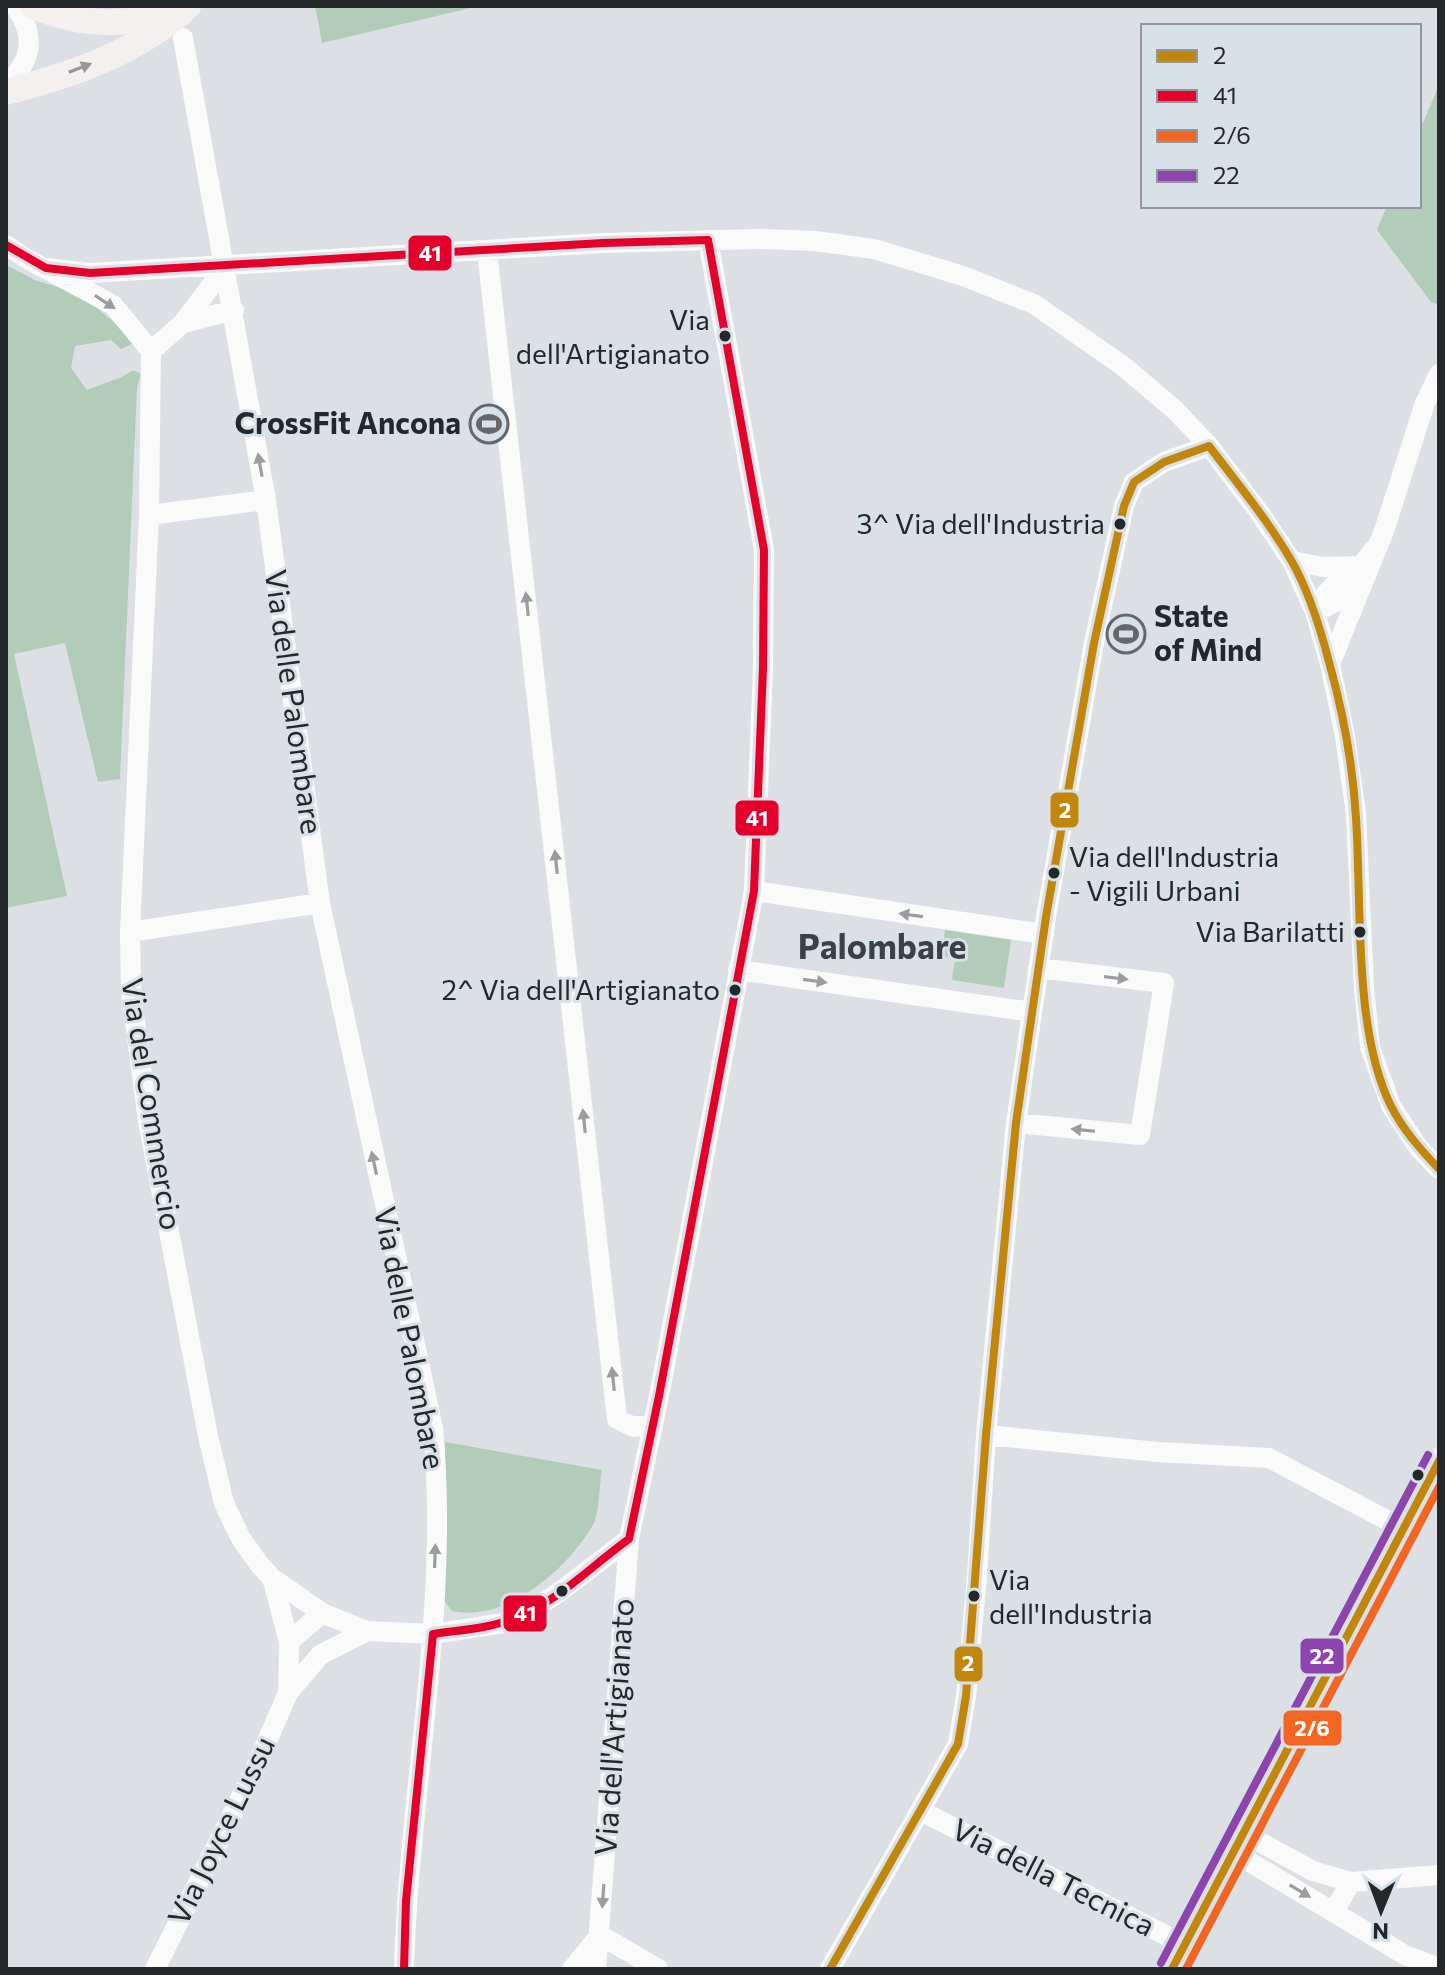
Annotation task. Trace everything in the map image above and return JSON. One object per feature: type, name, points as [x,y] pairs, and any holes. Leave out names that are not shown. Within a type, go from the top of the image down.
[{"type":"main road","points":[[33,6],[80,22],[102,23],[147,20],[186,8]]},
{"type":"main road","points":[[6,92],[68,73],[132,47],[164,27],[186,8]]},
{"type":"main road","points":[[1172,1969],[1439,1461]]},
{"type":"street","points":[[6,85],[26,63],[30,43],[25,21],[15,6]]},
{"type":"street","name":"Via delle Palombare","points":[[183,38],[266,500],[320,903],[433,1428],[438,1482],[433,1634],[406,1901],[404,1969]]},
{"type":"street","points":[[46,268],[90,273],[708,240],[815,241],[874,249],[963,276],[1034,304],[1123,366],[1175,410],[1209,446],[1292,561],[1315,612],[1345,736],[1356,814],[1363,974],[1370,1047],[1391,1106],[1418,1147],[1439,1169]]},
{"type":"street","name":"Via dell'Artigianato","points":[[596,1969],[629,1539],[754,891],[764,550],[708,240]]},
{"type":"street","points":[[6,245],[113,305],[151,351],[183,323],[226,266]]},
{"type":"street","points":[[487,251],[617,1419],[634,1427],[653,1424]]},
{"type":"street","points":[[183,323],[234,310]]},
{"type":"street","name":"Via del Commercio","points":[[151,351],[149,515],[130,932],[131,992],[148,1121],[208,1436],[224,1503],[240,1537],[272,1578],[322,1613],[367,1631],[433,1634],[504,1623],[525,1615],[629,1539]]},
{"type":"street","points":[[1315,612],[1340,600],[1365,568],[1379,543],[1425,403],[1439,374]]},
{"type":"street","points":[[830,1969],[958,1744],[966,1696],[986,1435],[1016,1123],[1038,968],[1094,643],[1124,506],[1134,482],[1164,462],[1209,446]]},
{"type":"street","points":[[149,515],[266,500]]},
{"type":"street","points":[[1292,561],[1323,567],[1365,568]]},
{"type":"street","points":[[1330,664],[1365,568]]},
{"type":"street","points":[[754,891],[1044,934]]},
{"type":"street","points":[[130,932],[320,903]]},
{"type":"street","points":[[1016,1123],[1140,1135],[1164,983],[1038,968]]},
{"type":"street","points":[[738,970],[1032,1012]]},
{"type":"street","points":[[986,1435],[1158,1452],[1269,1458],[1402,1528]]},
{"type":"street","name":"Via Joyce Lussu","points":[[272,1578],[289,1642],[288,1693]]},
{"type":"street","points":[[289,1642],[322,1613]]},
{"type":"street","points":[[320,1655],[322,1613]]},
{"type":"street","name":"Via Joyce Lussu","points":[[155,1969],[254,1771],[288,1693],[320,1655],[367,1631]]},
{"type":"street","name":"Via della Tecnica","points":[[921,1811],[1185,1945]]},
{"type":"street","points":[[1238,1843],[1351,1882],[1439,1875]]},
{"type":"street","points":[[1238,1843],[1334,1911],[1405,1955],[1439,1968]]},
{"type":"street","points":[[1334,1911],[1351,1882]]},
{"type":"street","points":[[572,1969],[600,1935],[658,1969]]},
{"type":"green space","points":[[315,6],[479,6],[322,43]]},
{"type":"green space","points":[[1439,85],[1439,305],[1431,302],[1377,230],[1386,208],[1421,208],[1421,127]]},
{"type":"green space","points":[[6,265],[37,281],[79,293],[122,329],[132,344],[121,349],[111,340],[75,346],[71,368],[87,390],[133,370],[141,374],[137,387],[120,779],[98,782],[65,643],[14,654],[67,896],[6,908]]},
{"type":"green space","points":[[945,930],[1011,940],[1004,988],[952,980],[955,958],[942,956]]},
{"type":"green space","points":[[445,1442],[602,1470],[595,1519],[582,1542],[568,1559],[533,1589],[494,1609],[473,1613],[452,1611],[444,1601]]},
{"type":"transit line","name":"41","points":[[6,245],[46,268],[90,273],[603,243],[708,240],[764,550],[763,668],[754,891],[629,1539],[559,1594],[528,1612],[493,1625],[433,1634],[406,1901],[404,1969]]},
{"type":"transit line","name":"2","points":[[830,1969],[958,1744],[966,1696],[986,1435],[1016,1123],[1046,917],[1094,643],[1124,506],[1134,482],[1164,462],[1209,446],[1282,545],[1303,584],[1318,623],[1339,700],[1352,779],[1362,966],[1370,1041],[1391,1106],[1419,1147],[1439,1169]]},
{"type":"transit line","name":"22","points":[[1161,1963],[1428,1455]]},
{"type":"transit line","name":"2","points":[[1172,1969],[1439,1461]]},
{"type":"transit line","name":"2/6","points":[[1186,1969],[1439,1487]]},
{"type":"place","name":"Via dell'Artigianato","points":[[725,336]]},
{"type":"place","name":"CrossFit Ancona","points":[[489,424]]},
{"type":"place","name":"3^ Via dell'Industria","points":[[1120,524]]},
{"type":"place","name":"State of Mind","points":[[1126,634]]},
{"type":"place","name":"Via dell'Industria - Vigili Urbani","points":[[1054,873]]},
{"type":"place","name":"Via Barilatti","points":[[1360,932]]},
{"type":"place","name":"2^ Via dell'Artigianato","points":[[735,990]]},
{"type":"place","name":"Via dell'Industria","points":[[974,1596]]},
{"type":"district","name":"Palombare","points":[[882,947]]}]
